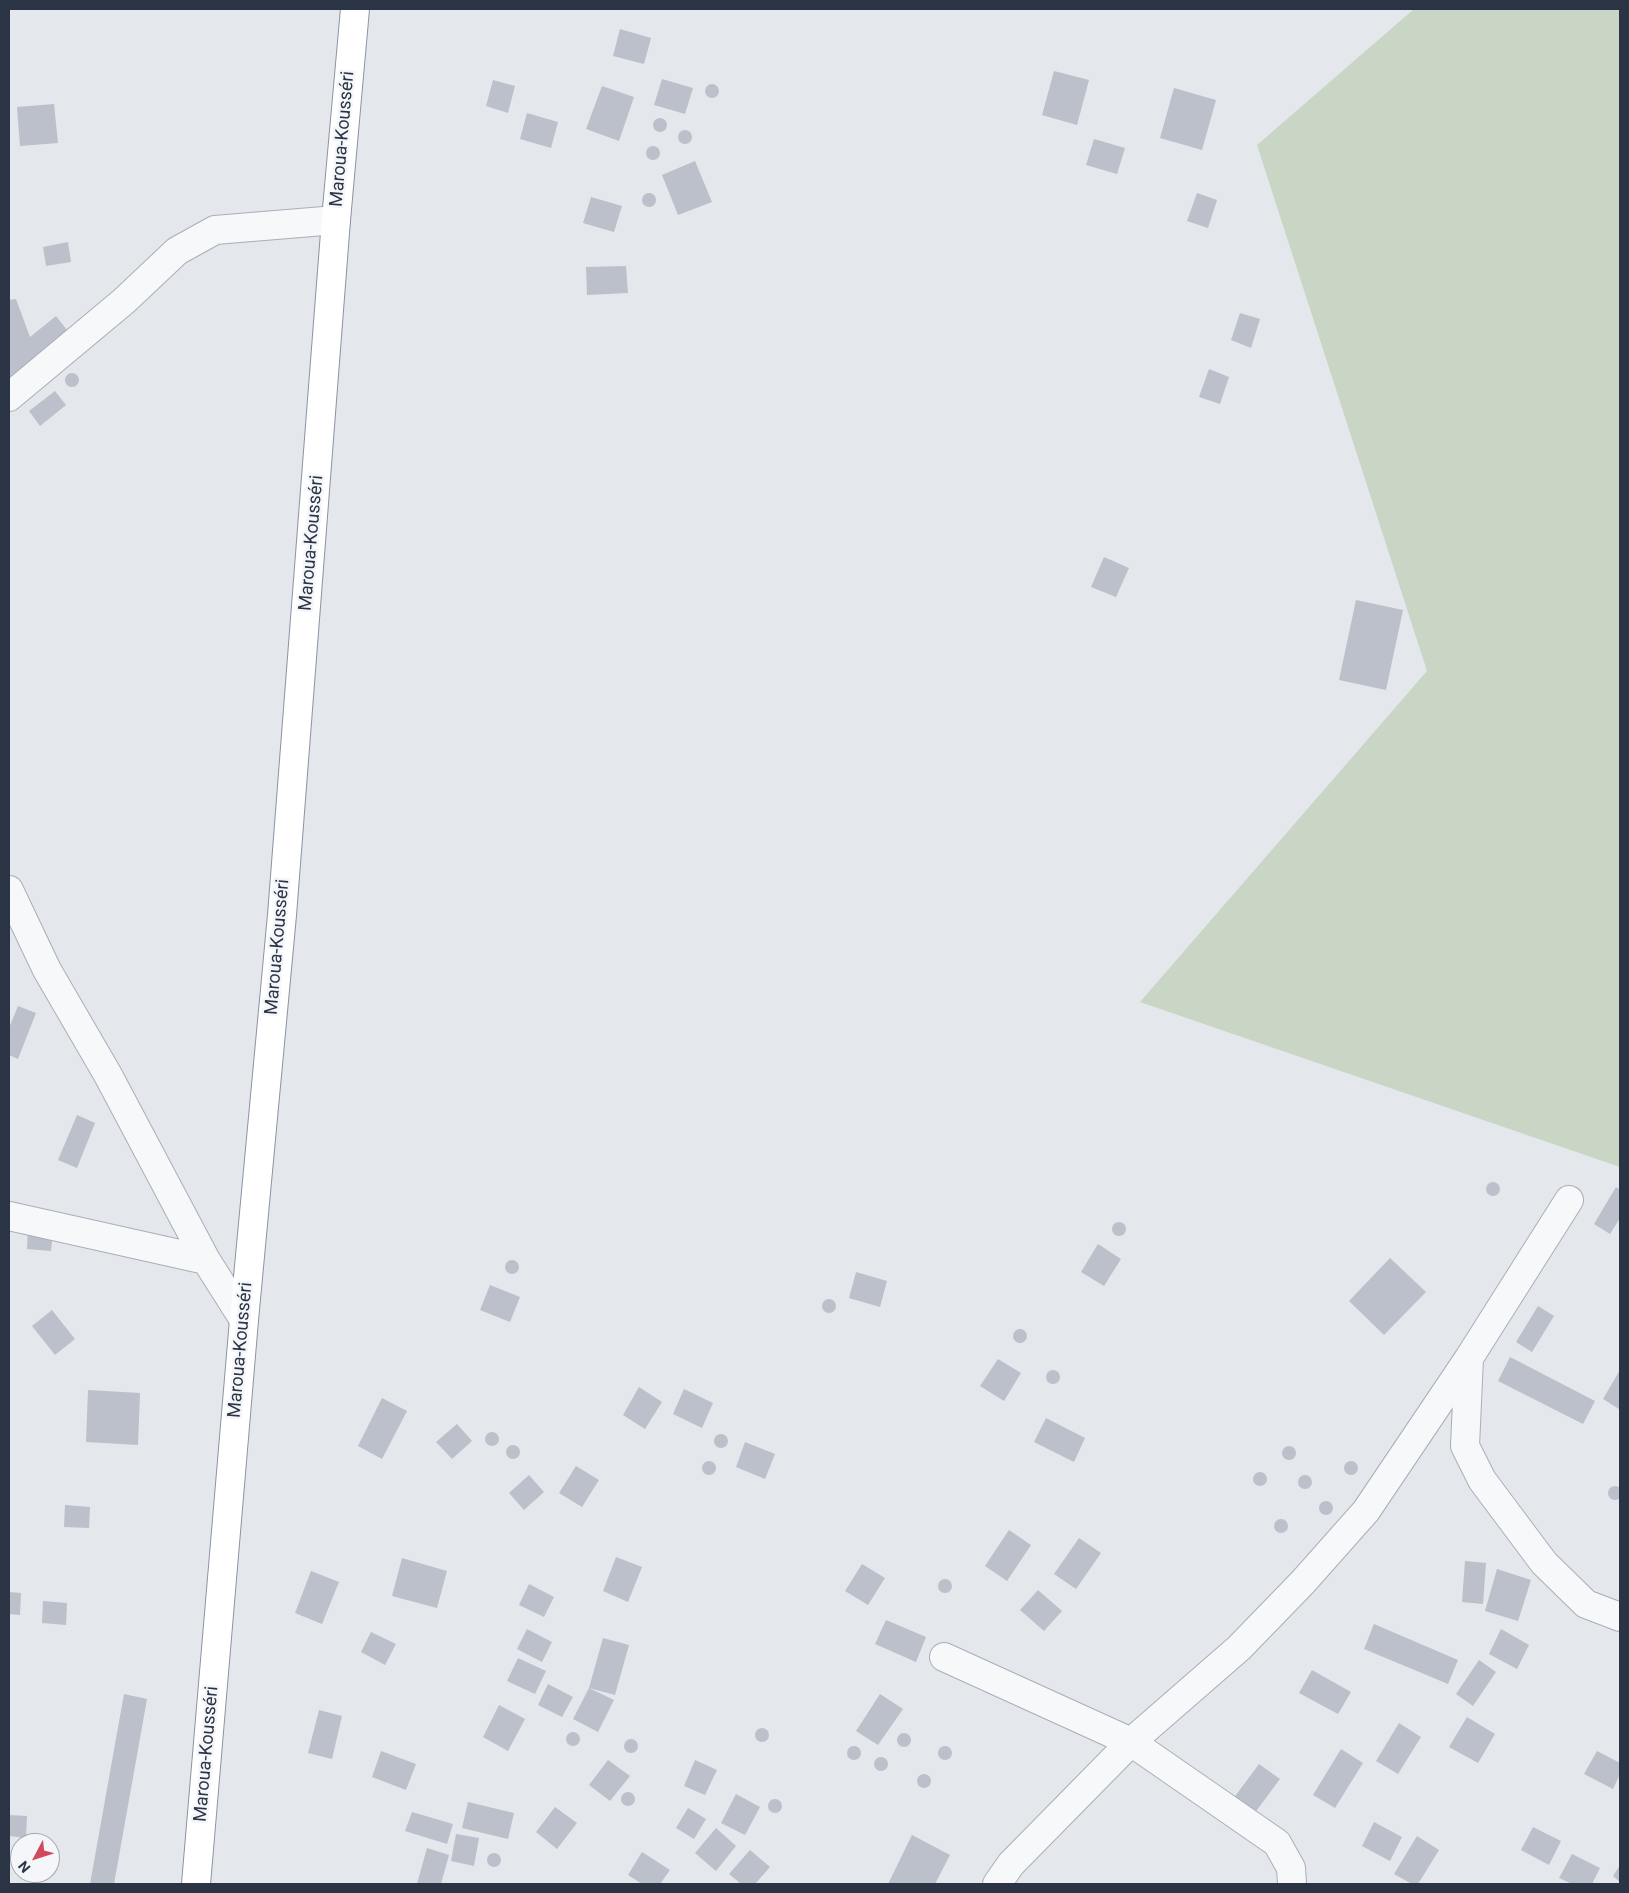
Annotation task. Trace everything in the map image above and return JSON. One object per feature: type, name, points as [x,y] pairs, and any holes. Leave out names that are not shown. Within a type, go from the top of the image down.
[{"type":"highway","name":"Maroua-Kousséri","points":[[196,1884],[244,1320],[282,915],[336,220],[355,9]]},
{"type":"street","points":[[9,397],[124,301],[177,251],[215,230],[336,220]]},
{"type":"street","points":[[9,890],[47,970],[108,1076],[206,1260],[244,1320]]},
{"type":"street","points":[[998,1884],[1012,1864],[1131,1742],[1239,1648],[1303,1582],[1359,1518],[1470,1358],[1569,1200]]},
{"type":"street","points":[[9,1216],[206,1260]]},
{"type":"street","points":[[1470,1358],[1465,1446],[1482,1480],[1544,1563],[1586,1604],[1620,1617]]},
{"type":"street","points":[[944,1657],[1131,1742],[1278,1843],[1291,1868],[1292,1884]]},
{"type":"green space","points":[[1414,9],[1620,9],[1620,1167],[1140,1002],[1427,671],[1257,145]]},
{"type":"building","points":[[620,29],[651,38],[644,64],[613,56]]},
{"type":"building","points":[[1054,71],[1089,80],[1077,125],[1042,115]]},
{"type":"building","points":[[662,79],[693,88],[685,114],[654,105]]},
{"type":"building","points":[[493,80],[515,86],[508,113],[486,106]]},
{"type":"building","points":[[709,84],[715,84],[719,91],[715,98],[709,98],[705,94],[705,88]]},
{"type":"building","points":[[602,86],[634,97],[619,141],[586,129]]},
{"type":"building","points":[[1174,88],[1216,100],[1202,150],[1160,138]]},
{"type":"building","points":[[54,104],[58,143],[20,146],[17,107]]},
{"type":"building","points":[[527,113],[558,122],[551,148],[520,139]]},
{"type":"building","points":[[657,118],[663,118],[667,125],[663,132],[657,132],[653,128],[653,122]]},
{"type":"building","points":[[682,130],[688,130],[692,137],[688,144],[682,144],[678,140],[678,134]]},
{"type":"building","points":[[1094,139],[1125,148],[1117,174],[1086,165]]},
{"type":"building","points":[[650,146],[656,146],[660,153],[656,160],[650,160],[646,156],[646,150]]},
{"type":"building","points":[[695,161],[712,202],[678,215],[662,175]]},
{"type":"building","points":[[646,193],[652,193],[656,200],[652,207],[646,207],[642,203],[642,197]]},
{"type":"building","points":[[1197,193],[1217,200],[1208,228],[1187,221]]},
{"type":"building","points":[[591,197],[622,206],[614,232],[583,223]]},
{"type":"building","points":[[68,242],[71,262],[46,266],[43,247]]},
{"type":"building","points":[[626,266],[628,293],[587,295],[586,267]]},
{"type":"building","points":[[16,299],[30,337],[56,316],[71,335],[9,384],[9,300]]},
{"type":"building","points":[[1240,313],[1260,319],[1251,348],[1231,340]]},
{"type":"building","points":[[1209,369],[1229,377],[1220,404],[1199,397]]},
{"type":"building","points":[[69,373],[75,373],[79,380],[75,387],[69,387],[65,383],[65,377]]},
{"type":"building","points":[[55,391],[66,405],[40,426],[29,411]]},
{"type":"building","points":[[1104,557],[1129,568],[1116,597],[1091,587]]},
{"type":"building","points":[[1356,600],[1403,610],[1386,690],[1339,680]]},
{"type":"building","points":[[18,1006],[36,1013],[18,1059],[9,1055],[9,1028]]},
{"type":"building","points":[[77,1115],[95,1123],[77,1168],[58,1160]]},
{"type":"building","points":[[1490,1182],[1496,1182],[1500,1189],[1496,1196],[1490,1196],[1486,1192],[1486,1186]]},
{"type":"building","points":[[1616,1187],[1620,1190],[1620,1218],[1610,1234],[1594,1224]]},
{"type":"building","points":[[1116,1222],[1122,1222],[1126,1229],[1122,1236],[1116,1236],[1112,1232],[1112,1226]]},
{"type":"building","points":[[28,1228],[53,1230],[51,1251],[27,1249]]},
{"type":"building","points":[[1098,1244],[1121,1259],[1104,1286],[1081,1272]]},
{"type":"building","points":[[1390,1258],[1426,1292],[1384,1335],[1349,1301]]},
{"type":"building","points":[[509,1260],[515,1260],[519,1267],[515,1274],[509,1274],[505,1270],[505,1264]]},
{"type":"building","points":[[856,1272],[887,1281],[880,1307],[849,1298]]},
{"type":"building","points":[[490,1285],[520,1297],[510,1322],[480,1310]]},
{"type":"building","points":[[829,1299],[834,1301],[836,1306],[834,1311],[829,1313],[824,1311],[822,1306],[824,1301]]},
{"type":"building","points":[[1538,1306],[1554,1316],[1532,1352],[1516,1342]]},
{"type":"building","points":[[52,1310],[75,1339],[55,1355],[32,1326]]},
{"type":"building","points":[[1017,1329],[1023,1329],[1027,1336],[1023,1343],[1017,1343],[1013,1339],[1013,1333]]},
{"type":"building","points":[[1510,1357],[1595,1401],[1583,1424],[1498,1381]]},
{"type":"building","points":[[998,1359],[1021,1373],[1004,1401],[980,1386]]},
{"type":"building","points":[[1050,1370],[1056,1370],[1060,1377],[1056,1384],[1050,1384],[1046,1380],[1046,1374]]},
{"type":"building","points":[[1620,1370],[1620,1407],[1619,1409],[1603,1399]]},
{"type":"building","points":[[639,1387],[662,1402],[645,1429],[623,1415]]},
{"type":"building","points":[[684,1389],[713,1403],[702,1428],[673,1414]]},
{"type":"building","points":[[88,1390],[140,1393],[138,1445],[86,1442]]},
{"type":"building","points":[[382,1398],[407,1411],[382,1459],[358,1446]]},
{"type":"building","points":[[1046,1418],[1085,1438],[1074,1462],[1034,1442]]},
{"type":"building","points":[[457,1424],[472,1441],[452,1459],[436,1442]]},
{"type":"building","points":[[489,1432],[495,1432],[499,1439],[495,1446],[489,1446],[485,1442],[485,1436]]},
{"type":"building","points":[[718,1434],[724,1434],[728,1441],[724,1448],[718,1448],[714,1444],[714,1438]]},
{"type":"building","points":[[745,1442],[775,1454],[765,1479],[736,1467]]},
{"type":"building","points":[[510,1445],[516,1445],[520,1452],[516,1459],[510,1459],[506,1455],[506,1449]]},
{"type":"building","points":[[1286,1446],[1292,1446],[1296,1453],[1292,1460],[1286,1460],[1282,1456],[1282,1450]]},
{"type":"building","points":[[706,1461],[712,1461],[716,1468],[712,1475],[706,1475],[702,1471],[702,1465]]},
{"type":"building","points":[[1348,1461],[1354,1461],[1358,1468],[1354,1475],[1348,1475],[1344,1471],[1344,1465]]},
{"type":"building","points":[[576,1466],[599,1480],[582,1507],[559,1493]]},
{"type":"building","points":[[1257,1472],[1263,1472],[1267,1479],[1263,1486],[1257,1486],[1253,1482],[1253,1476]]},
{"type":"building","points":[[529,1475],[544,1492],[524,1510],[509,1493]]},
{"type":"building","points":[[1302,1475],[1308,1475],[1312,1482],[1308,1489],[1302,1489],[1298,1485],[1298,1479]]},
{"type":"building","points":[[1615,1486],[1620,1488],[1622,1493],[1620,1498],[1615,1500],[1610,1498],[1608,1493],[1610,1488]]},
{"type":"building","points":[[1323,1501],[1329,1501],[1333,1508],[1329,1515],[1323,1515],[1319,1511],[1319,1505]]},
{"type":"building","points":[[65,1505],[90,1507],[89,1528],[64,1527]]},
{"type":"building","points":[[1278,1519],[1284,1519],[1288,1526],[1284,1533],[1278,1533],[1274,1529],[1274,1523]]},
{"type":"building","points":[[1009,1530],[1031,1545],[1007,1581],[985,1566]]},
{"type":"building","points":[[1079,1538],[1101,1553],[1076,1589],[1054,1574]]},
{"type":"building","points":[[616,1557],[642,1567],[628,1602],[603,1591]]},
{"type":"building","points":[[402,1558],[447,1571],[437,1608],[392,1596]]},
{"type":"building","points":[[1465,1561],[1486,1563],[1483,1604],[1462,1602]]},
{"type":"building","points":[[862,1564],[885,1578],[868,1605],[845,1591]]},
{"type":"building","points":[[1497,1569],[1531,1580],[1518,1621],[1485,1611]]},
{"type":"building","points":[[311,1571],[339,1582],[322,1624],[295,1613]]},
{"type":"building","points":[[942,1579],[948,1579],[952,1586],[948,1593],[942,1593],[938,1589],[938,1583]]},
{"type":"building","points":[[529,1584],[554,1597],[544,1617],[519,1605]]},
{"type":"building","points":[[1038,1590],[1062,1611],[1044,1631],[1020,1610]]},
{"type":"building","points":[[9,1592],[21,1593],[20,1615],[9,1614]]},
{"type":"building","points":[[43,1601],[67,1603],[66,1625],[42,1623]]},
{"type":"building","points":[[886,1620],[926,1637],[916,1662],[875,1644]]},
{"type":"building","points":[[1374,1624],[1458,1660],[1448,1684],[1364,1649]]},
{"type":"building","points":[[527,1629],[552,1642],[542,1662],[517,1649]]},
{"type":"building","points":[[1501,1629],[1529,1645],[1517,1669],[1489,1654]]},
{"type":"building","points":[[371,1632],[396,1644],[385,1665],[361,1652]]},
{"type":"building","points":[[603,1638],[629,1645],[615,1695],[589,1688]]},
{"type":"building","points":[[518,1658],[546,1671],[535,1694],[507,1681]]},
{"type":"building","points":[[1479,1660],[1496,1672],[1473,1706],[1456,1694]]},
{"type":"building","points":[[1312,1670],[1351,1692],[1338,1714],[1299,1693]]},
{"type":"building","points":[[548,1684],[573,1697],[562,1717],[538,1705]]},
{"type":"building","points":[[589,1688],[614,1700],[598,1732],[573,1719]]},
{"type":"building","points":[[124,1694],[147,1699],[114,1884],[90,1884]]},
{"type":"building","points":[[880,1694],[903,1709],[878,1745],[856,1731]]},
{"type":"building","points":[[499,1705],[525,1719],[508,1751],[483,1737]]},
{"type":"building","points":[[319,1710],[342,1716],[332,1759],[308,1753]]},
{"type":"building","points":[[1467,1717],[1495,1734],[1478,1763],[1449,1747]]},
{"type":"building","points":[[1399,1723],[1421,1737],[1398,1774],[1376,1761]]},
{"type":"building","points":[[759,1728],[765,1728],[769,1735],[765,1742],[759,1742],[755,1738],[755,1732]]},
{"type":"building","points":[[570,1732],[576,1732],[580,1739],[576,1746],[570,1746],[566,1742],[566,1736]]},
{"type":"building","points":[[901,1733],[907,1733],[911,1740],[907,1747],[901,1747],[897,1743],[897,1737]]},
{"type":"building","points":[[628,1739],[634,1739],[638,1746],[634,1753],[628,1753],[624,1749],[624,1743]]},
{"type":"building","points":[[851,1746],[857,1746],[861,1753],[857,1760],[851,1760],[847,1756],[847,1750]]},
{"type":"building","points":[[942,1746],[948,1746],[952,1753],[948,1760],[942,1760],[938,1756],[938,1750]]},
{"type":"building","points":[[1341,1749],[1363,1763],[1335,1808],[1313,1795]]},
{"type":"building","points":[[381,1751],[416,1764],[406,1790],[372,1777]]},
{"type":"building","points":[[1597,1751],[1620,1763],[1620,1774],[1613,1789],[1584,1774]]},
{"type":"building","points":[[878,1757],[884,1757],[888,1764],[884,1771],[878,1771],[874,1767],[874,1761]]},
{"type":"building","points":[[608,1760],[630,1776],[610,1801],[589,1785]]},
{"type":"building","points":[[695,1760],[717,1770],[705,1795],[684,1786]]},
{"type":"building","points":[[1259,1764],[1280,1779],[1254,1814],[1233,1799]]},
{"type":"building","points":[[921,1774],[927,1774],[931,1781],[927,1788],[921,1788],[917,1784],[917,1778]]},
{"type":"building","points":[[628,1792],[633,1794],[635,1799],[633,1804],[628,1806],[623,1804],[621,1799],[623,1794]]},
{"type":"building","points":[[736,1794],[760,1807],[745,1835],[721,1823]]},
{"type":"building","points":[[772,1799],[778,1799],[782,1806],[778,1813],[772,1813],[768,1809],[768,1803]]},
{"type":"building","points":[[468,1802],[514,1813],[508,1839],[462,1828]]},
{"type":"building","points":[[555,1807],[577,1823],[557,1849],[536,1832]]},
{"type":"building","points":[[688,1808],[706,1819],[694,1839],[676,1828]]},
{"type":"building","points":[[412,1812],[453,1824],[447,1844],[405,1831]]},
{"type":"building","points":[[9,1815],[27,1816],[26,1833],[10,1833],[9,1836]]},
{"type":"building","points":[[1374,1822],[1402,1837],[1390,1861],[1362,1846]]},
{"type":"building","points":[[1533,1827],[1561,1841],[1549,1865],[1521,1850]]},
{"type":"building","points":[[716,1828],[736,1846],[716,1871],[695,1853]]},
{"type":"building","points":[[456,1834],[479,1838],[474,1866],[451,1861]]},
{"type":"building","points":[[912,1835],[950,1855],[935,1884],[888,1884]]},
{"type":"building","points":[[1417,1836],[1439,1850],[1418,1884],[1412,1884],[1394,1874]]},
{"type":"building","points":[[427,1848],[449,1855],[441,1884],[417,1884]]},
{"type":"building","points":[[750,1850],[770,1867],[755,1884],[741,1884],[729,1874]]},
{"type":"building","points":[[642,1852],[670,1870],[660,1884],[642,1884],[628,1875]]},
{"type":"building","points":[[491,1853],[497,1853],[501,1860],[497,1867],[491,1867],[487,1863],[487,1857]]},
{"type":"building","points":[[1572,1854],[1600,1868],[1592,1884],[1572,1884],[1559,1878]]},
{"type":"building","points":[[1620,1865],[1620,1882],[1613,1876]]}]
